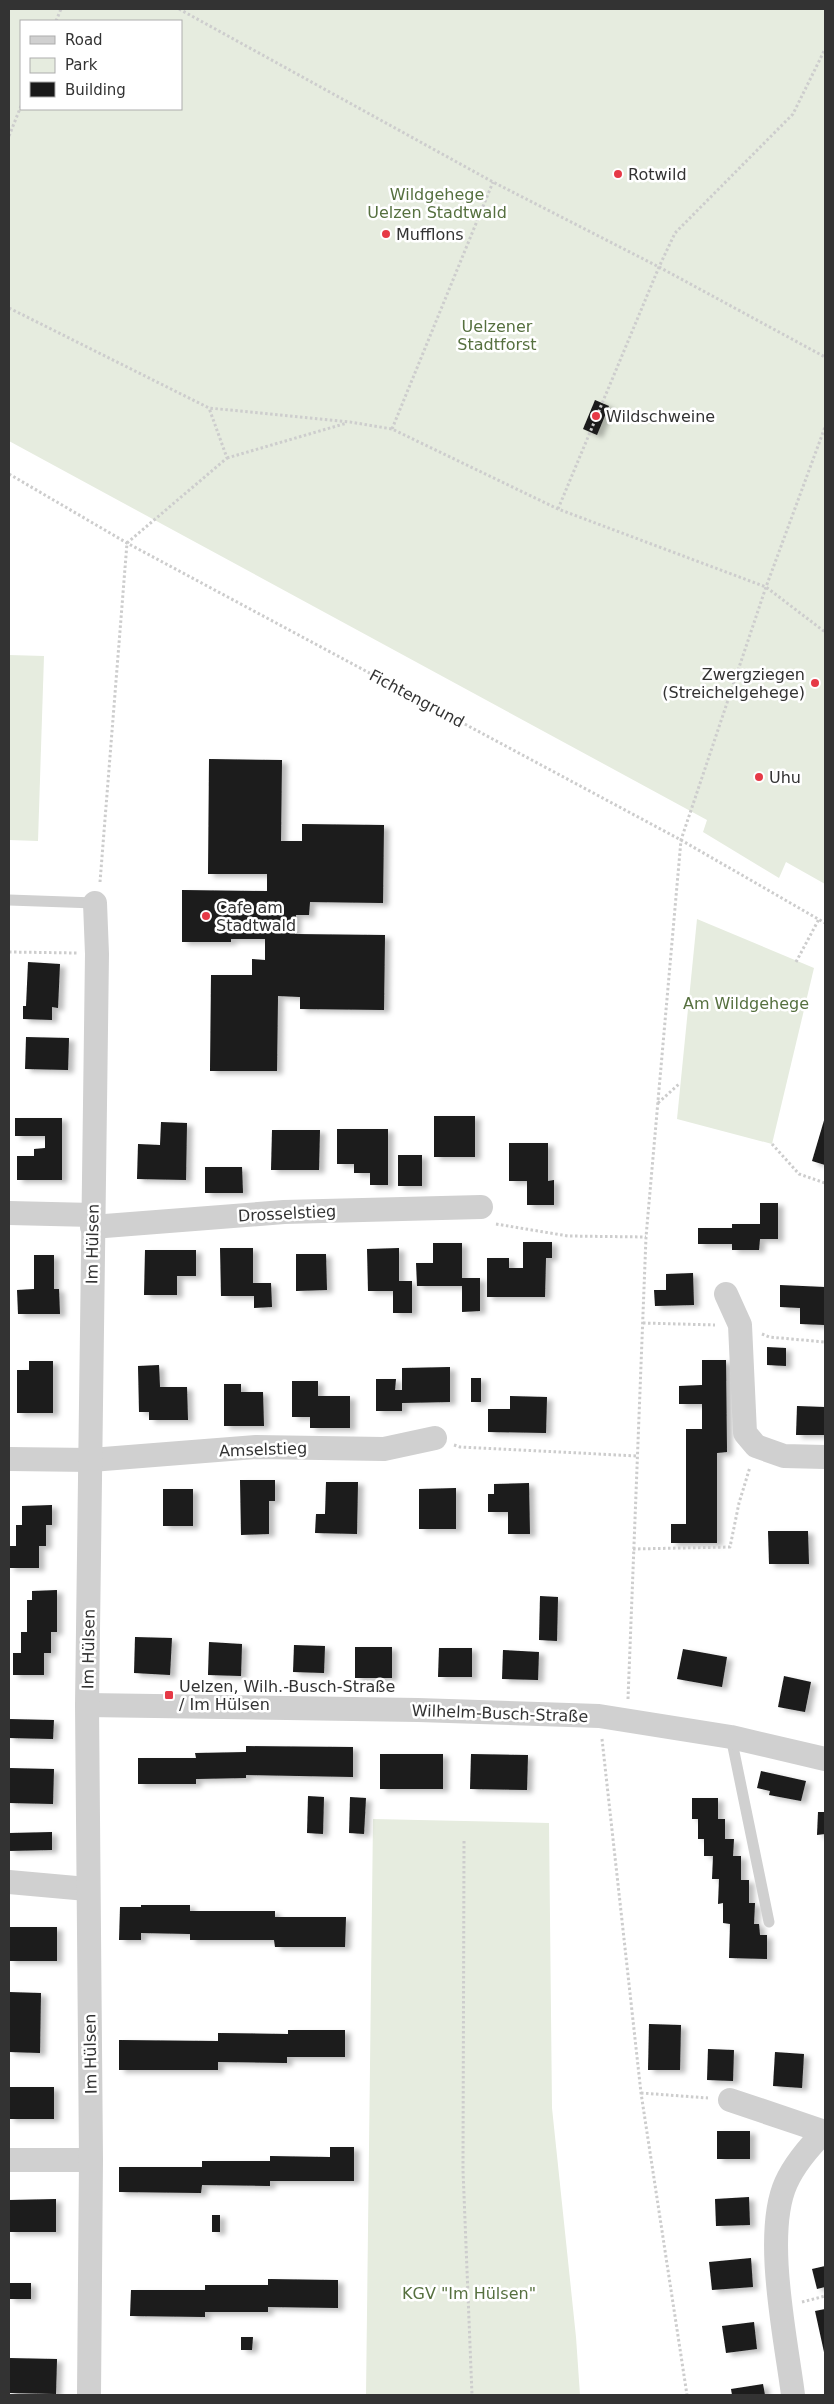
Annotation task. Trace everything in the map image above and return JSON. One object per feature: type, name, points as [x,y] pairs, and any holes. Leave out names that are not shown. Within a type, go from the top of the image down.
[{"type":"street","name":"Im Hülsen","points":[[89,2395],[91,2160],[87,1889],[87,1705],[97,954],[95,902]]},
{"type":"street","name":"Drosselstieg","points":[[9,1213],[92,1221],[284,1212],[481,1207]]},
{"type":"street","points":[[726,1294],[740,1325],[745,1433],[756,1446],[784,1456],[825,1457]]},
{"type":"street","name":"Amselstieg","points":[[9,1459],[91,1460],[256,1447],[384,1448],[435,1438]]},
{"type":"street","name":"Wilhelm-Busch-Straße","points":[[87,1705],[418,1710],[599,1716],[731,1737],[825,1759]]},
{"type":"street","points":[[9,1882],[87,1889]]},
{"type":"street","points":[[730,2100],[825,2132],[802,2154],[786,2182],[779,2204],[776,2262],[793,2395]]},
{"type":"street","points":[[9,2160],[91,2160]]},
{"type":"lane","points":[[9,900],[95,902]]},
{"type":"lane","points":[[731,1737],[769,1922]]},
{"type":"path","points":[[179,9],[493,182],[659,267],[825,357]]},
{"type":"path","points":[[558,509],[675,233],[793,114],[825,49]]},
{"type":"path","points":[[9,136],[20,108]]},
{"type":"path","points":[[392,429],[493,182]]},
{"type":"path","points":[[9,308],[209,408],[350,422],[392,429],[558,509],[766,587],[825,632]]},
{"type":"path","points":[[209,408],[227,458]]},
{"type":"path","points":[[95,902],[100,873],[127,543],[227,458],[350,422]]},
{"type":"path","points":[[628,1720],[646,1237],[681,840],[766,587],[825,427]]},
{"type":"path","name":"Fichtengrund","points":[[9,474],[127,543],[681,840],[825,923]]},
{"type":"path","points":[[796,962],[819,920]]},
{"type":"path","points":[[9,952],[97,954]]},
{"type":"path","points":[[657,1104],[680,1084]]},
{"type":"path","points":[[772,1144],[799,1174],[825,1183]]},
{"type":"path","points":[[481,1207],[492,1223],[568,1236],[646,1237]]},
{"type":"path","points":[[643,1324],[740,1325],[769,1337],[825,1342]]},
{"type":"path","points":[[435,1438],[460,1447],[638,1456]]},
{"type":"path","points":[[634,1549],[730,1547],[739,1503],[756,1446]]},
{"type":"path","points":[[599,1716],[641,2093],[687,2395]]},
{"type":"path","points":[[464,1841],[463,2170],[472,2395]]},
{"type":"path","points":[[641,2093],[730,2100]]},
{"type":"green space","name":"Uelzener Stadtforst","points":[[9,9],[825,9],[825,884],[786,862],[779,878],[703,832],[707,820],[9,441]]},
{"type":"green space","points":[[9,655],[44,656],[38,841],[9,840]]},
{"type":"green space","name":"Am Wildgehege","points":[[697,919],[814,968],[772,1144],[677,1119]]},
{"type":"green space","name":"KGV \"Im Hülsen\"","points":[[373,1819],[549,1823],[552,2108],[576,2337],[580,2395],[366,2395]]},
{"type":"building","points":[[595,400],[609,406],[597,435],[583,429]]},
{"type":"building","points":[[209,759],[282,760],[281,841],[302,841],[302,824],[384,825],[383,903],[310,902],[309,915],[296,915],[295,934],[385,935],[384,1010],[300,1009],[300,997],[278,996],[277,1071],[210,1071],[211,975],[252,975],[252,959],[265,960],[265,939],[231,939],[231,942],[182,942],[182,890],[267,891],[267,874],[208,874]]},
{"type":"building","points":[[28,962],[60,964],[58,1008],[52,1007],[52,1020],[23,1019],[23,1006],[26,1006]]},
{"type":"building","points":[[26,1037],[69,1038],[68,1070],[25,1069]]},
{"type":"building","points":[[434,1116],[475,1116],[475,1157],[434,1157]]},
{"type":"building","points":[[825,1117],[825,1165],[812,1161]]},
{"type":"building","points":[[15,1118],[62,1118],[62,1180],[17,1180],[17,1156],[34,1156],[34,1149],[45,1148],[45,1136],[15,1136]]},
{"type":"building","points":[[161,1122],[187,1123],[186,1180],[137,1179],[138,1144],[160,1145]]},
{"type":"building","points":[[337,1129],[388,1129],[388,1185],[370,1185],[370,1173],[354,1173],[354,1164],[337,1164]]},
{"type":"building","points":[[272,1130],[320,1130],[319,1170],[271,1170]]},
{"type":"building","points":[[509,1143],[548,1143],[548,1181],[554,1180],[554,1205],[527,1205],[527,1181],[509,1181]]},
{"type":"building","points":[[398,1155],[422,1155],[422,1186],[398,1186]]},
{"type":"building","points":[[205,1167],[242,1167],[243,1193],[205,1193]]},
{"type":"building","points":[[760,1203],[778,1203],[778,1239],[760,1239],[759,1250],[732,1250],[732,1244],[698,1244],[698,1228],[732,1228],[732,1224],[760,1224]]},
{"type":"building","points":[[523,1242],[552,1242],[552,1258],[546,1258],[545,1297],[487,1297],[487,1258],[509,1258],[509,1268],[523,1268]]},
{"type":"building","points":[[433,1243],[462,1243],[462,1278],[480,1278],[480,1311],[462,1312],[462,1286],[417,1286],[416,1263],[433,1263]]},
{"type":"building","points":[[220,1248],[253,1248],[253,1283],[271,1283],[272,1307],[254,1308],[254,1296],[221,1296]]},
{"type":"building","points":[[399,1248],[399,1281],[412,1281],[412,1313],[393,1313],[393,1291],[368,1291],[367,1249]]},
{"type":"building","points":[[145,1250],[196,1250],[196,1276],[177,1276],[177,1295],[144,1295]]},
{"type":"building","points":[[296,1254],[326,1254],[327,1290],[296,1291]]},
{"type":"building","points":[[34,1255],[54,1255],[54,1289],[59,1289],[60,1314],[18,1314],[17,1290],[34,1289]]},
{"type":"building","points":[[693,1273],[694,1305],[655,1306],[654,1290],[666,1290],[666,1274]]},
{"type":"building","points":[[780,1285],[825,1287],[825,1325],[800,1324],[800,1308],[780,1307]]},
{"type":"building","points":[[767,1347],[786,1348],[786,1366],[767,1365]]},
{"type":"building","points":[[702,1360],[726,1360],[727,1452],[717,1453],[717,1543],[671,1543],[671,1524],[686,1524],[686,1429],[702,1429],[702,1404],[679,1404],[679,1386],[702,1385]]},
{"type":"building","points":[[29,1361],[53,1361],[53,1413],[17,1413],[17,1370],[29,1370]]},
{"type":"building","points":[[159,1365],[160,1387],[187,1387],[188,1420],[149,1420],[149,1412],[139,1412],[138,1366]]},
{"type":"building","points":[[450,1367],[450,1402],[402,1403],[402,1411],[376,1411],[376,1379],[396,1379],[395,1390],[402,1390],[402,1368]]},
{"type":"building","points":[[471,1378],[481,1378],[481,1402],[471,1402]]},
{"type":"building","points":[[292,1381],[318,1381],[318,1396],[350,1396],[350,1428],[310,1428],[310,1417],[292,1417]]},
{"type":"building","points":[[224,1384],[241,1384],[241,1392],[263,1392],[264,1426],[224,1426]]},
{"type":"building","points":[[510,1396],[547,1397],[546,1433],[488,1432],[488,1409],[510,1409]]},
{"type":"building","points":[[797,1406],[825,1407],[825,1435],[796,1435]]},
{"type":"building","points":[[240,1480],[275,1480],[275,1501],[269,1501],[269,1534],[241,1535]]},
{"type":"building","points":[[326,1482],[358,1482],[357,1534],[315,1533],[316,1514],[325,1514]]},
{"type":"building","points":[[529,1483],[530,1534],[508,1534],[508,1512],[488,1512],[488,1494],[494,1494],[494,1484]]},
{"type":"building","points":[[456,1488],[456,1529],[419,1529],[419,1489]]},
{"type":"building","points":[[163,1489],[193,1489],[193,1526],[163,1526]]},
{"type":"building","points":[[52,1505],[52,1525],[46,1525],[46,1546],[39,1546],[39,1568],[9,1568],[9,1546],[16,1546],[16,1525],[22,1525],[22,1506]]},
{"type":"building","points":[[768,1531],[808,1531],[809,1564],[769,1564]]},
{"type":"building","points":[[57,1590],[57,1632],[51,1632],[51,1653],[44,1653],[44,1675],[13,1675],[13,1653],[21,1653],[21,1632],[27,1632],[27,1600],[32,1600],[32,1591]]},
{"type":"building","points":[[540,1596],[558,1597],[557,1641],[539,1640]]},
{"type":"building","points":[[135,1637],[172,1638],[170,1675],[134,1673]]},
{"type":"building","points":[[209,1642],[242,1644],[241,1676],[208,1675]]},
{"type":"building","points":[[294,1645],[325,1646],[324,1673],[293,1672]]},
{"type":"building","points":[[355,1647],[392,1647],[392,1678],[355,1678]]},
{"type":"building","points":[[439,1648],[472,1648],[472,1677],[438,1677]]},
{"type":"building","points":[[683,1649],[727,1657],[722,1687],[677,1679]]},
{"type":"building","points":[[503,1650],[539,1652],[538,1680],[502,1679]]},
{"type":"building","points":[[784,1676],[811,1682],[805,1712],[778,1707]]},
{"type":"building","points":[[9,1719],[54,1720],[53,1739],[9,1738]]},
{"type":"building","points":[[246,1746],[353,1747],[353,1777],[246,1775],[246,1778],[196,1779],[196,1784],[138,1784],[138,1758],[196,1758],[195,1753],[246,1752]]},
{"type":"building","points":[[380,1754],[443,1754],[443,1789],[380,1789]]},
{"type":"building","points":[[471,1754],[528,1755],[527,1790],[470,1789]]},
{"type":"building","points":[[9,1768],[54,1769],[53,1804],[9,1803]]},
{"type":"building","points":[[761,1771],[806,1781],[801,1801],[769,1795],[770,1791],[757,1788]]},
{"type":"building","points":[[308,1796],[324,1797],[323,1834],[307,1833]]},
{"type":"building","points":[[350,1797],[366,1798],[364,1834],[349,1833]]},
{"type":"building","points":[[692,1798],[718,1798],[718,1819],[725,1819],[725,1839],[734,1839],[733,1856],[741,1856],[741,1880],[749,1880],[749,1903],[755,1903],[754,1924],[759,1924],[760,1935],[767,1935],[767,1959],[729,1958],[730,1924],[723,1923],[723,1903],[718,1904],[719,1879],[712,1879],[713,1856],[704,1856],[704,1839],[698,1839],[698,1819],[692,1819]]},
{"type":"building","points":[[818,1812],[825,1812],[825,1834],[817,1835]]},
{"type":"building","points":[[52,1832],[52,1850],[9,1851],[9,1833]]},
{"type":"building","points":[[141,1905],[190,1905],[190,1911],[275,1911],[275,1917],[346,1917],[345,1947],[275,1947],[274,1940],[190,1940],[190,1934],[141,1933],[141,1940],[119,1940],[120,1907],[141,1907]]},
{"type":"building","points":[[9,1927],[57,1927],[57,1961],[9,1961]]},
{"type":"building","points":[[9,1992],[41,1993],[40,2053],[9,2052]]},
{"type":"building","points":[[649,2024],[681,2025],[680,2070],[648,2070]]},
{"type":"building","points":[[288,2030],[345,2030],[345,2057],[287,2057],[287,2063],[218,2062],[218,2070],[119,2070],[119,2040],[218,2041],[218,2033],[288,2034]]},
{"type":"building","points":[[708,2049],[734,2050],[733,2081],[707,2080]]},
{"type":"building","points":[[775,2052],[804,2054],[802,2088],[773,2086]]},
{"type":"building","points":[[9,2087],[54,2087],[54,2119],[9,2119]]},
{"type":"building","points":[[717,2131],[750,2131],[750,2159],[717,2159]]},
{"type":"building","points":[[330,2147],[354,2147],[354,2181],[270,2181],[270,2186],[202,2185],[201,2193],[119,2192],[119,2167],[202,2167],[202,2161],[270,2161],[270,2156],[330,2157]]},
{"type":"building","points":[[749,2197],[750,2225],[716,2226],[715,2199]]},
{"type":"building","points":[[56,2199],[56,2232],[9,2232],[9,2200]]},
{"type":"building","points":[[212,2215],[220,2215],[220,2232],[212,2232]]},
{"type":"building","points":[[751,2258],[753,2287],[712,2290],[709,2262]]},
{"type":"building","points":[[825,2266],[825,2287],[817,2289],[812,2269]]},
{"type":"building","points":[[268,2279],[338,2280],[338,2308],[268,2307],[268,2312],[205,2312],[205,2317],[130,2316],[131,2290],[205,2290],[205,2285],[268,2285]]},
{"type":"building","points":[[9,2283],[31,2283],[31,2299],[9,2299]]},
{"type":"building","points":[[825,2309],[825,2352],[824,2352],[815,2311]]},
{"type":"building","points":[[754,2322],[757,2349],[726,2353],[722,2326]]},
{"type":"building","points":[[241,2337],[253,2337],[252,2350],[241,2350]]},
{"type":"building","points":[[9,2358],[57,2359],[56,2394],[9,2393]]},
{"type":"building","points":[[763,2384],[765,2395],[732,2395],[731,2389]]},
{"type":"place","name":"Rotwild","points":[[618,174]]},
{"type":"place","name":"Mufflons","points":[[386,234]]},
{"type":"place","name":"Wildschweine","points":[[596,416]]},
{"type":"place","name":"Zwergziegen (Streichelgehege)","points":[[815,683]]},
{"type":"place","name":"Uhu","points":[[759,777]]},
{"type":"place","name":"Cafe am Stadtwald","points":[[206,916]]},
{"type":"place","name":"Uelzen, Wilh.-Busch-Straße / Im Hülsen","points":[[169,1695]]},
{"type":"park label","name":"Wildgehege Uelzen Stadtwald","points":[[437,203]]}]
